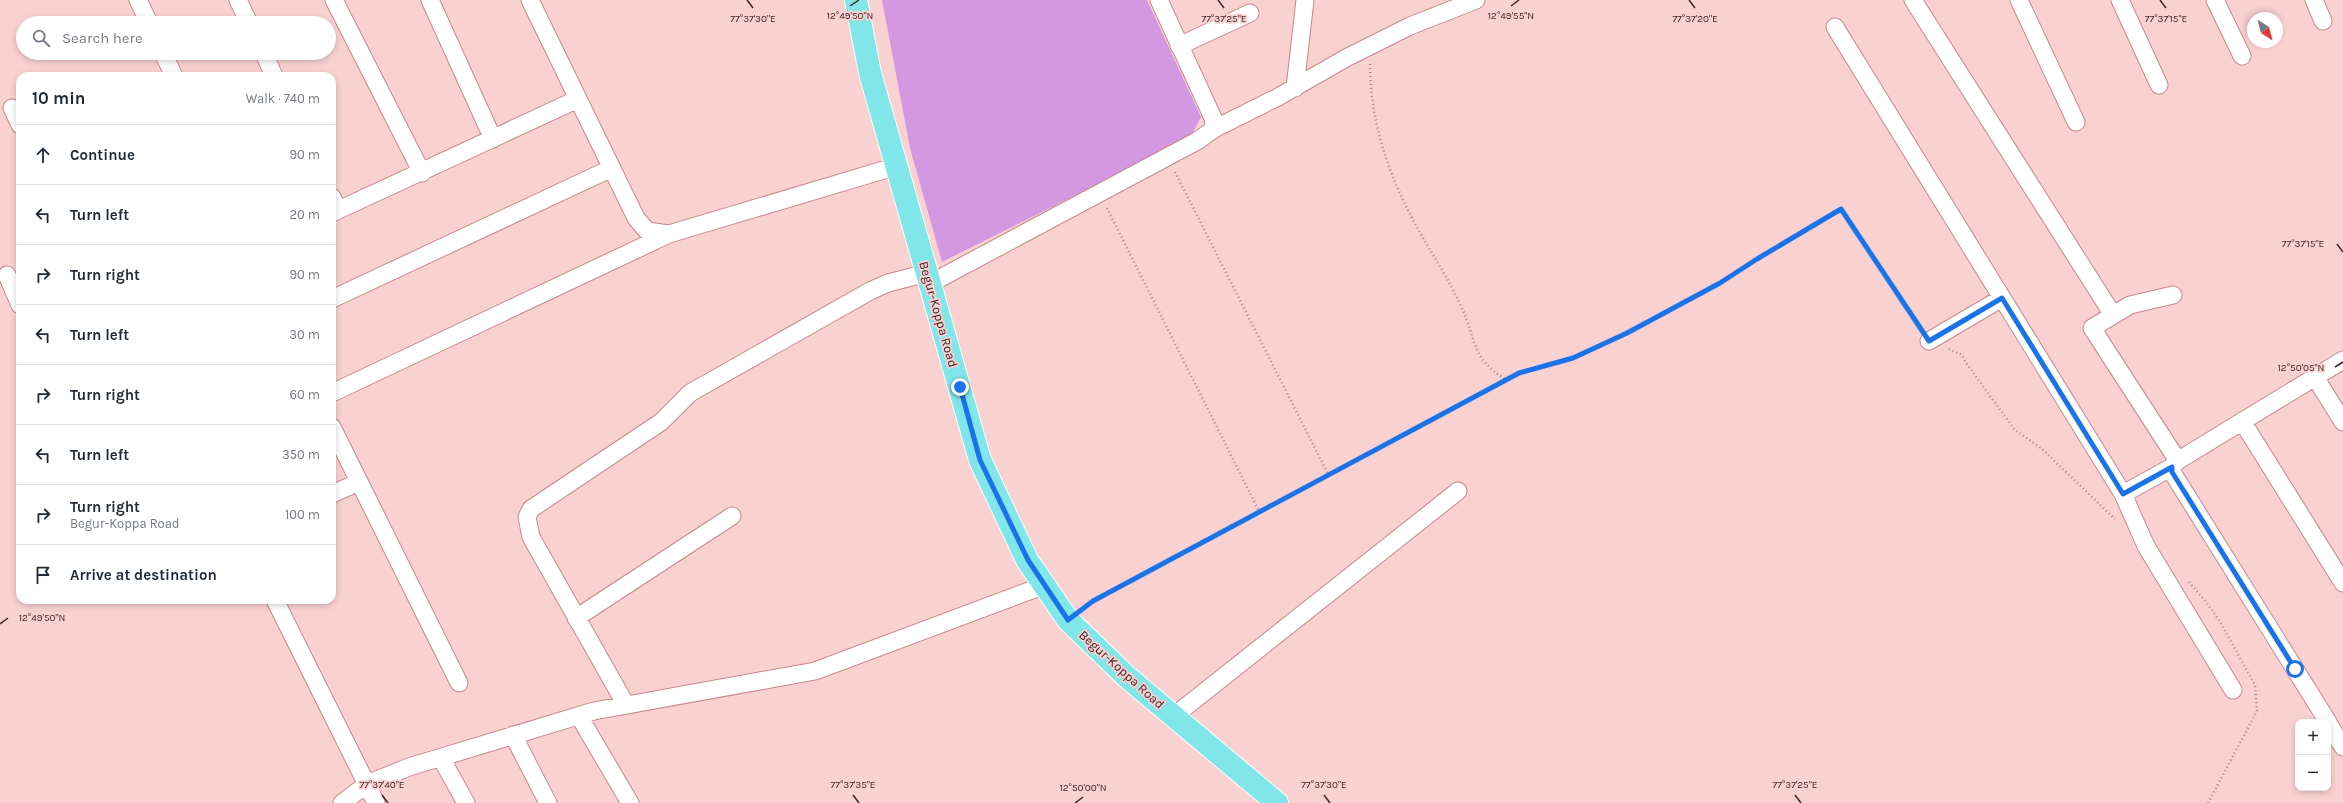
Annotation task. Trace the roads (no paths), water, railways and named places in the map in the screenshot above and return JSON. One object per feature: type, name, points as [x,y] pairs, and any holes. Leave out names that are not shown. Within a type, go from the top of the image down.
[{"type":"main road","name":"Begur-Koppa Road","points":[[856,0],[870,73],[980,460],[1028,560],[1068,620],[1127,677],[1277,803]]},
{"type":"street","points":[[138,0],[146,16]]},
{"type":"street","points":[[238,0],[246,16]]},
{"type":"street","points":[[334,0],[422,172]]},
{"type":"street","points":[[430,0],[493,139]]},
{"type":"street","points":[[530,0],[636,218],[647,231],[669,234]]},
{"type":"street","points":[[1159,0],[1213,118],[1214,130]]},
{"type":"street","points":[[1295,88],[1305,0]]},
{"type":"street","points":[[626,705],[531,537],[528,517],[530,509],[661,422],[690,393],[870,291],[888,282],[929,278],[1100,193],[1370,46],[1410,26],[1476,0]]},
{"type":"street","points":[[1913,0],[2113,315]]},
{"type":"street","points":[[2019,0],[2076,122]]},
{"type":"street","points":[[2120,0],[2159,85]]},
{"type":"street","points":[[2215,0],[2242,56]]},
{"type":"street","points":[[2314,0],[2323,21]]},
{"type":"street","points":[[1180,46],[1250,12]]},
{"type":"street","points":[[1835,27],[2123,494],[2146,546],[2233,690]]},
{"type":"street","points":[[166,60],[172,72]]},
{"type":"street","points":[[267,60],[272,72]]},
{"type":"street","points":[[336,206],[422,172],[578,99]]},
{"type":"street","points":[[12,108],[16,116]]},
{"type":"street","points":[[336,391],[669,234],[897,166]]},
{"type":"street","points":[[336,297],[612,168]]},
{"type":"street","points":[[9,274],[16,294]]},
{"type":"street","points":[[2174,295],[2130,305],[2092,328],[2175,464]]},
{"type":"street","points":[[1929,341],[2002,298]]},
{"type":"street","points":[[2123,494],[2175,464],[2242,421],[2343,360]]},
{"type":"street","points":[[2315,377],[2343,422]]},
{"type":"street","points":[[2242,421],[2343,583]]},
{"type":"street","points":[[336,435],[459,683]]},
{"type":"street","points":[[2175,464],[2172,472],[2326,719]]},
{"type":"street","points":[[336,492],[359,482]]},
{"type":"street","points":[[1174,716],[1458,491]]},
{"type":"street","points":[[576,618],[732,516]]},
{"type":"street","points":[[342,803],[367,784],[409,767],[579,716],[626,705],[815,671],[1045,585]]},
{"type":"street","points":[[277,604],[376,803]]},
{"type":"street","points":[[579,716],[630,803]]},
{"type":"street","points":[[2331,727],[2343,747]]},
{"type":"street","points":[[513,736],[548,803]]},
{"type":"street","points":[[441,758],[466,803]]}]
